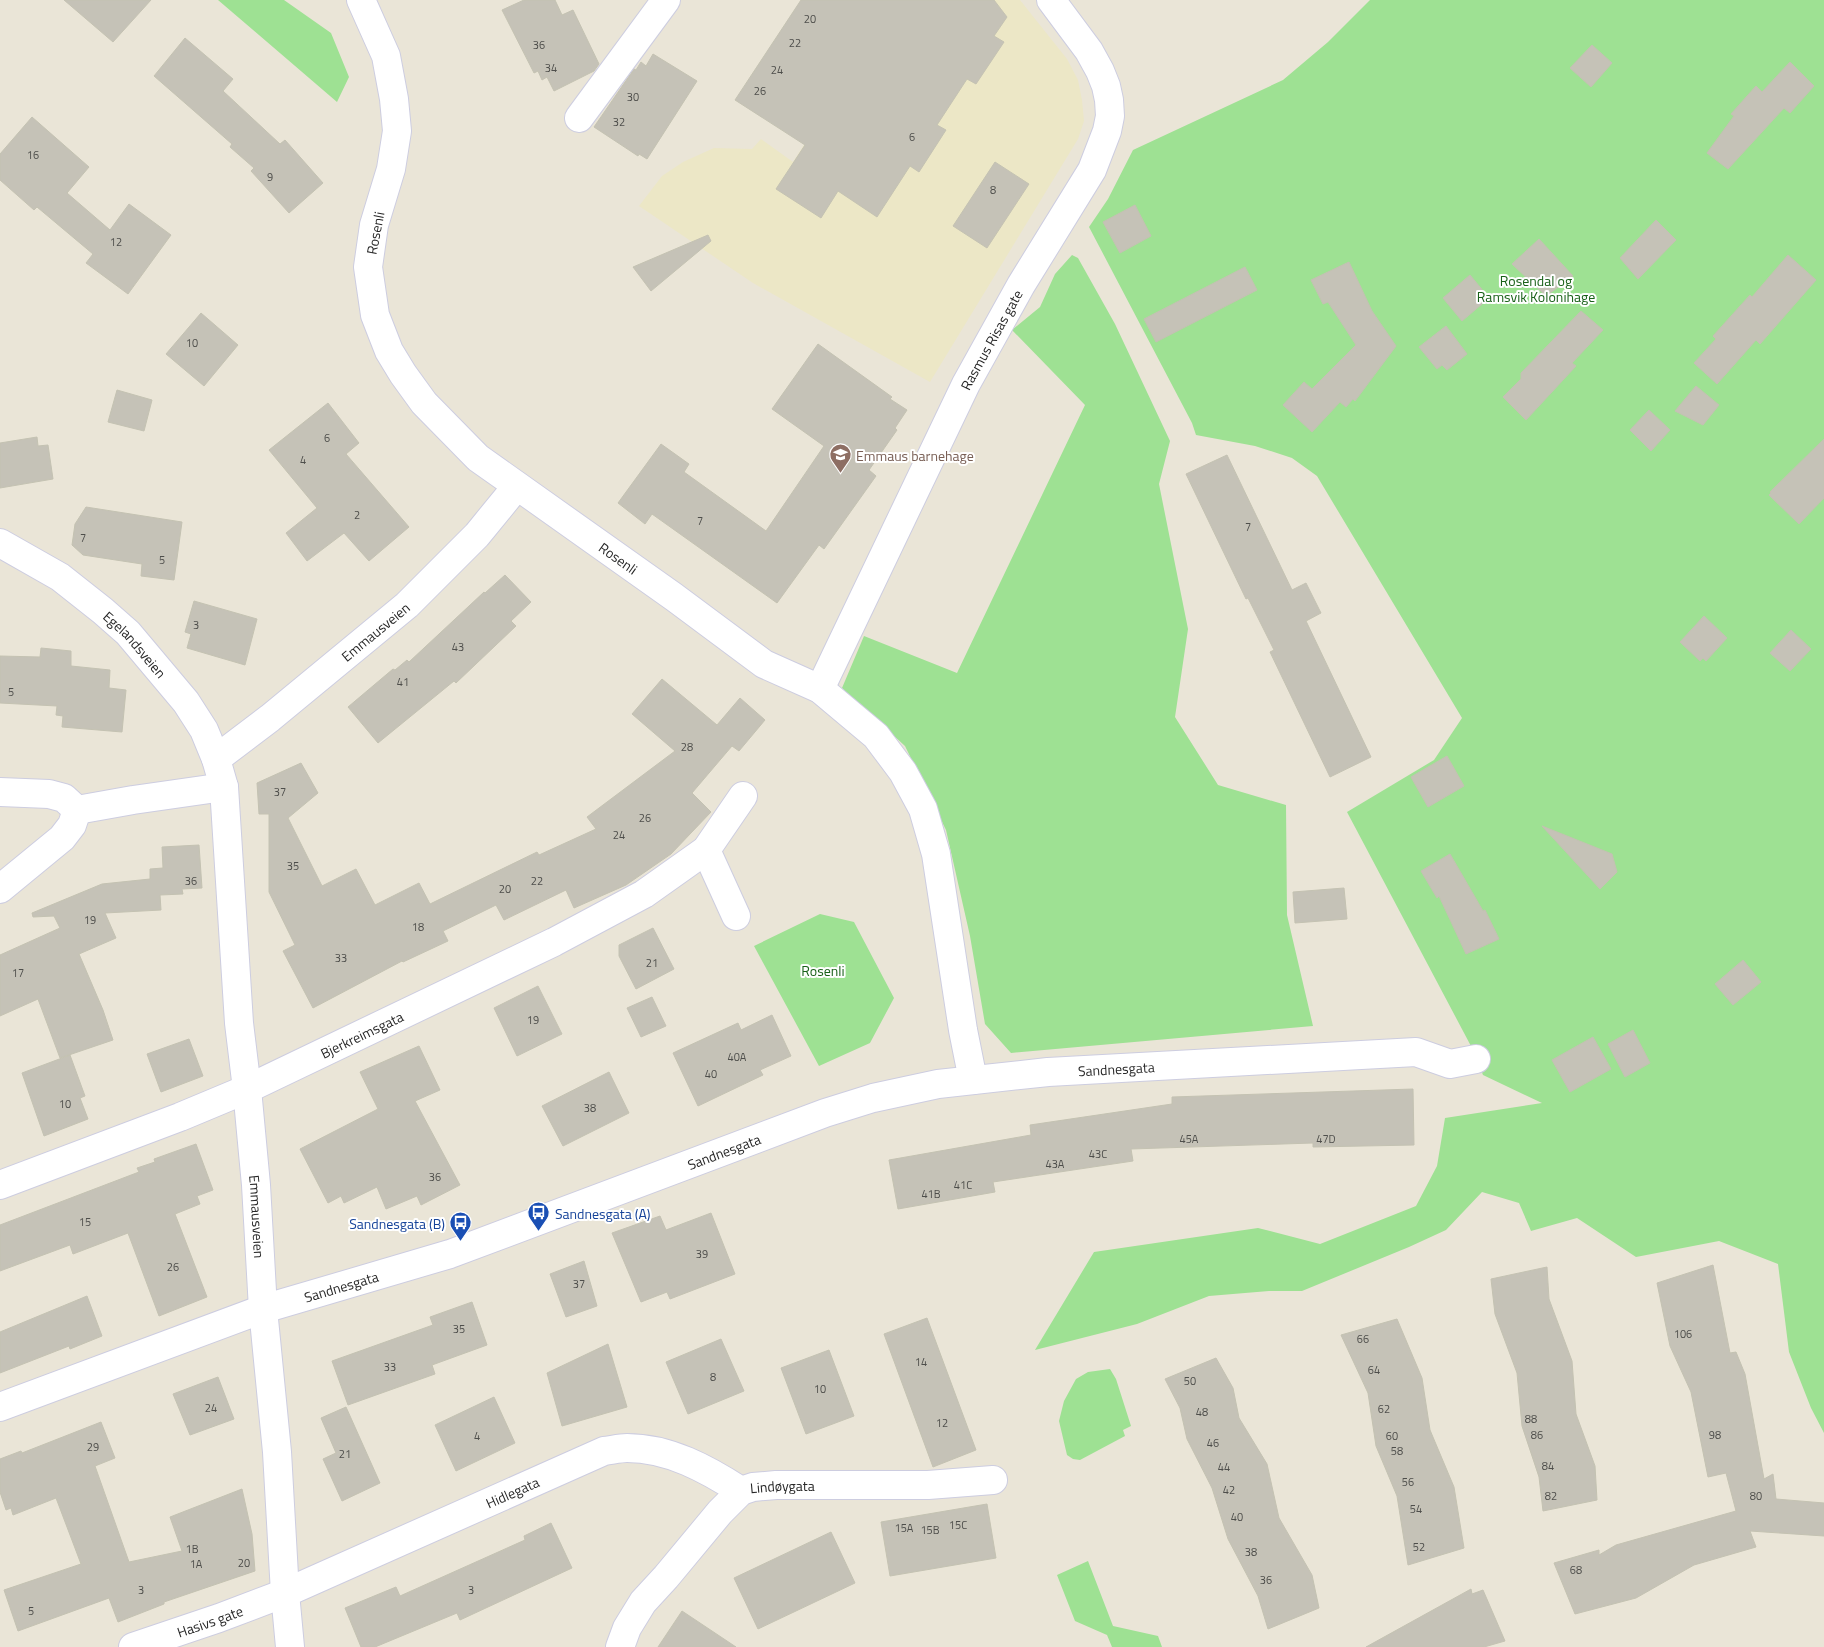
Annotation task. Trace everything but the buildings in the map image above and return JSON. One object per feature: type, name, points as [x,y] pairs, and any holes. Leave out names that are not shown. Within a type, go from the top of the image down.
[{"type":"street","name":"Rosenli","points":[[361,0],[386,56],[394,99],[397,131],[391,169],[374,225],[368,267],[374,315],[389,351],[424,403],[478,458],[657,585],[764,664],[820,689],[876,736],[903,772],[923,809],[936,854],[963,1030],[973,1080]]},
{"type":"street","points":[[579,118],[666,0]]},
{"type":"street","name":"Rasmus Risas gate","points":[[820,689],[966,384],[1021,285],[1092,170],[1107,131],[1110,116],[1109,100],[1100,71],[1081,40],[1051,0]]},
{"type":"street","name":"Emmausveien","points":[[216,759],[270,718],[407,605],[477,535],[517,486]]},
{"type":"street","name":"Egelandsveien","points":[[0,543],[60,578],[104,611],[128,633],[186,702],[204,730],[216,759],[224,787]]},
{"type":"street","name":"Emmausveien","points":[[224,787],[239,1024],[256,1185],[263,1310],[277,1452],[290,1647]]},
{"type":"street","points":[[77,810],[224,787]]},
{"type":"street","points":[[0,792],[49,794],[64,798],[77,810]]},
{"type":"street","name":"Bjerkreimsgata","points":[[0,1185],[180,1117],[247,1089],[554,942],[644,894],[706,850],[743,796]]},
{"type":"street","points":[[0,889],[62,838],[72,825],[77,810]]},
{"type":"street","points":[[706,850],[736,916]]},
{"type":"street","name":"Sandnesgata","points":[[0,1407],[263,1310],[450,1254],[825,1113],[873,1098],[938,1084],[1048,1072],[1416,1052],[1450,1064],[1476,1059]]},
{"type":"street","name":"Hidlegata","points":[[285,1593],[604,1450],[627,1448],[649,1450],[692,1462],[741,1492]]},
{"type":"street","name":"Lindøygata","points":[[620,1647],[627,1628],[643,1602],[698,1538],[741,1492],[753,1488],[776,1485],[928,1485],[993,1480]]},
{"type":"street","name":"Hasivs gate","points":[[133,1647],[285,1593]]},
{"type":"shaded area","points":[[898,0],[1020,0],[1067,59],[1078,80],[1084,121],[1078,139],[930,382],[753,283],[639,206],[662,176],[683,162],[714,148],[752,149],[761,139],[793,162]]},
{"type":"green space","points":[[218,0],[284,0],[331,33],[349,77],[337,102]]},
{"type":"green space","name":"Rosendal og Ramsvik Kolonihage","points":[[1370,0],[1824,0],[1824,1433],[1811,1408],[1789,1352],[1778,1264],[1719,1241],[1636,1257],[1577,1218],[1531,1231],[1519,1203],[1482,1192],[1446,1230],[1302,1291],[1269,1291],[1209,1296],[1137,1324],[1035,1350],[1094,1252],[1258,1228],[1320,1244],[1416,1206],[1437,1166],[1445,1118],[1542,1103],[1483,1075],[1472,1048],[1347,812],[1434,760],[1462,718],[1317,476],[1292,458],[1255,446],[1196,435],[1192,423],[1089,227],[1108,199],[1133,150],[1283,80],[1328,42]]},
{"type":"green space","points":[[1072,255],[1078,258],[1115,324],[1170,441],[1159,484],[1188,629],[1175,717],[1218,785],[1286,805],[1287,915],[1313,1026],[1011,1053],[985,1024],[970,936],[946,830],[905,746],[842,688],[864,636],[957,673],[1085,405],[1012,330],[1040,307],[1055,274]]},
{"type":"green space","name":"Rosenli","points":[[820,914],[854,922],[894,998],[870,1043],[819,1066],[754,946]]},
{"type":"green space","points":[[1110,1369],[1116,1379],[1131,1426],[1123,1430],[1125,1436],[1080,1460],[1073,1459],[1067,1455],[1059,1421],[1064,1401],[1076,1379],[1088,1372]]},
{"type":"green space","points":[[1088,1561],[1113,1626],[1158,1636],[1162,1647],[1112,1647],[1107,1635],[1075,1621],[1057,1575]]},
{"type":"place","name":"Emmaus barnehage","points":[[840,474]]},
{"type":"place","name":"Sandnesgata (A)","points":[[539,1232]]},
{"type":"place","name":"Sandnesgata (B)","points":[[461,1242]]}]
